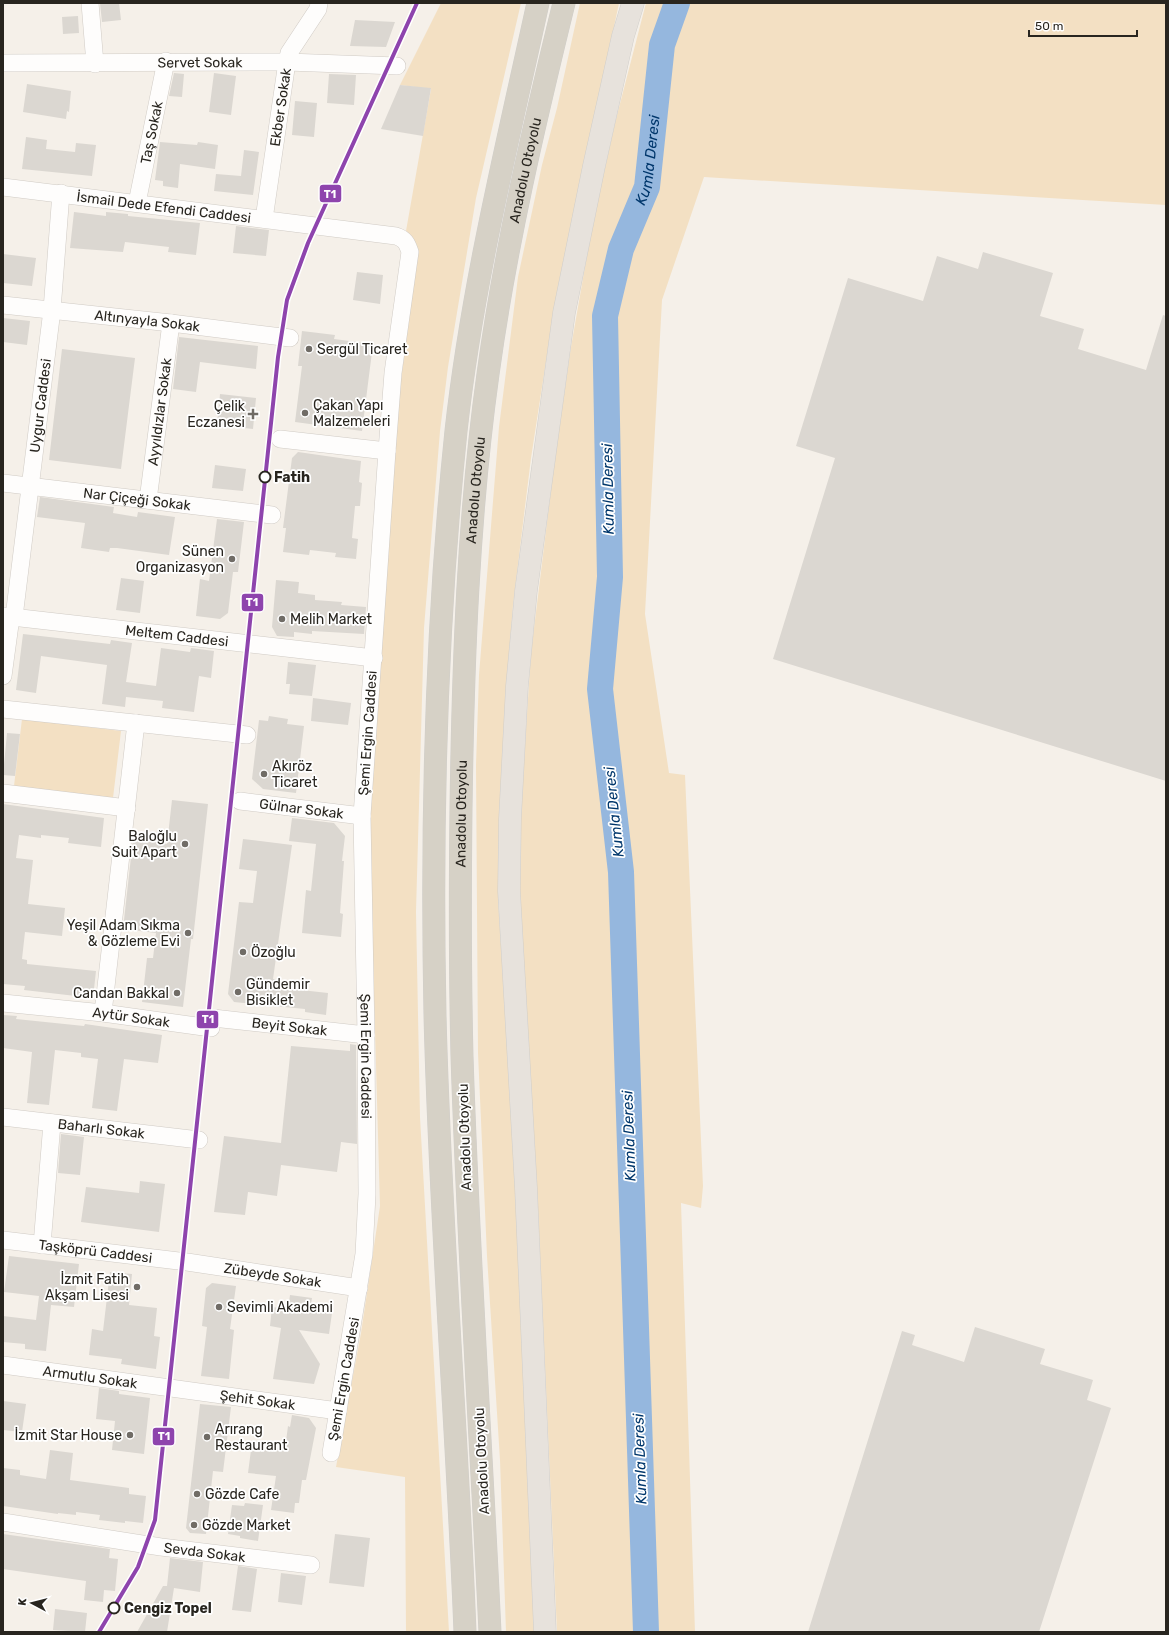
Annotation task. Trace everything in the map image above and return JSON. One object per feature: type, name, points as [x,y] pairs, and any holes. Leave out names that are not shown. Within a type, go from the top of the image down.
[{"type":"highway","name":"Anadolu Otoyolu","points":[[465,1632],[435,1017],[434,913],[438,673],[448,524],[456,432],[464,368],[494,203],[538,3]]},
{"type":"highway","name":"Anadolu Otoyolu","points":[[490,1632],[482,1451],[470,1246],[462,1054],[460,923],[464,677],[473,511],[488,374],[501,293],[527,158],[564,3]]},
{"type":"main road","points":[[544,1632],[526,1188],[509,891],[510,819],[516,694],[526,591],[564,313],[594,166],[623,36],[633,3]]},
{"type":"street","points":[[90,3],[95,64]]},
{"type":"street","name":"Ekber Sokak","points":[[264,219],[289,53],[318,9],[319,3]]},
{"type":"street","name":"Servet Sokak","points":[[3,63],[95,64],[166,61],[287,62],[397,66]]},
{"type":"street","name":"Taş Sokak","points":[[137,203],[166,61]]},
{"type":"street","name":"İsmail Dede Efendi Caddesi","points":[[3,187],[325,226],[403,238],[408,244],[410,252],[393,373],[387,451]]},
{"type":"street","name":"Uygur Caddesi","points":[[3,676],[9,617],[30,486],[52,310],[61,193]]},
{"type":"street","name":"Altınyayla Sokak","points":[[3,305],[171,323],[290,338]]},
{"type":"street","name":"Ayyıldızlar Sokak","points":[[148,500],[171,323]]},
{"type":"street","points":[[280,439],[387,451]]},
{"type":"street","name":"Şemi Ergin Caddesi","points":[[331,1453],[364,1254],[367,1194],[362,816],[387,451]]},
{"type":"street","name":"Nar Çiçeği Sokak","points":[[3,483],[272,516]]},
{"type":"street","name":"Meltem Caddesi","points":[[9,617],[374,658]]},
{"type":"street","points":[[3,709],[247,735]]},
{"type":"street","points":[[103,1013],[136,723]]},
{"type":"street","points":[[3,793],[127,808]]},
{"type":"street","name":"Gülnar Sokak","points":[[240,801],[362,816]]},
{"type":"street","name":"Aytür Sokak","points":[[3,1003],[212,1023]]},
{"type":"street","name":"Beyit Sokak","points":[[212,1023],[366,1035]]},
{"type":"street","name":"Baharlı Sokak","points":[[3,1117],[199,1140]]},
{"type":"street","points":[[42,1245],[52,1122]]},
{"type":"street","name":"Taşköprü Caddesi","points":[[3,1240],[187,1262]]},
{"type":"street","name":"Zübeyde Sokak","points":[[187,1262],[359,1288]]},
{"type":"street","name":"Armutlu Sokak","points":[[3,1366],[177,1388]]},
{"type":"street","name":"Şehit Sokak","points":[[177,1388],[338,1411]]},
{"type":"street","name":"Sevda Sokak","points":[[3,1522],[161,1547],[311,1566]]},
{"type":"shaded area","points":[[441,3],[521,3],[476,198],[448,367],[440,431],[424,628],[416,912],[420,1117],[449,1632],[406,1632],[405,1477],[336,1467],[361,1333],[380,1206],[369,818],[392,452],[417,252],[406,231],[431,89],[400,85]]},
{"type":"shaded area","points":[[580,3],[619,3],[553,316],[531,458],[513,605],[508,667],[498,901],[512,1105],[535,1632],[506,1632],[500,1460],[487,1256],[478,1053],[476,765],[479,675],[499,427],[518,277],[542,165],[557,108]]},
{"type":"shaded area","points":[[646,3],[1166,3],[1166,205],[704,177],[662,300],[645,614],[669,773],[685,775],[703,1186],[701,1208],[681,1203],[695,1632],[557,1632],[538,1209],[520,940],[520,822],[531,653],[556,449],[571,347],[593,221],[615,123]]},
{"type":"shaded area","points":[[22,719],[121,731],[113,798],[14,786]]},
{"type":"building","points":[[100,3],[119,3],[121,20],[102,22]]},
{"type":"building","points":[[78,16],[79,33],[63,34],[62,17]]},
{"type":"building","points":[[355,20],[395,22],[386,47],[350,46]]},
{"type":"building","points":[[174,73],[184,74],[182,97],[169,96]]},
{"type":"building","points":[[214,73],[236,76],[231,115],[209,112]]},
{"type":"building","points":[[329,74],[356,75],[354,105],[327,103]]},
{"type":"building","points":[[27,84],[71,91],[69,112],[67,111],[66,119],[23,112]]},
{"type":"building","points":[[400,85],[431,88],[423,136],[381,129]]},
{"type":"building","points":[[295,101],[317,103],[314,137],[292,135]]},
{"type":"building","points":[[26,137],[47,140],[46,149],[75,152],[76,143],[96,145],[92,176],[22,169]]},
{"type":"building","points":[[160,142],[197,145],[198,142],[218,145],[215,169],[180,164],[178,188],[163,186],[163,181],[155,180]]},
{"type":"building","points":[[244,150],[259,152],[253,195],[214,191],[216,174],[241,176]]},
{"type":"building","points":[[74,212],[106,216],[106,212],[128,214],[128,216],[200,223],[196,255],[168,252],[169,247],[125,242],[123,252],[70,248]]},
{"type":"building","points":[[236,226],[269,230],[266,256],[233,253]]},
{"type":"building","points":[[983,252],[1053,273],[1040,316],[1084,329],[1078,349],[1146,370],[1163,315],[1166,316],[1166,781],[773,659],[835,458],[796,446],[848,278],[923,301],[937,256],[978,269]]},
{"type":"building","points":[[3,254],[36,258],[32,286],[3,283]]},
{"type":"building","points":[[357,272],[383,275],[380,304],[353,300]]},
{"type":"building","points":[[3,318],[30,321],[27,345],[3,342]]},
{"type":"building","points":[[302,331],[335,335],[334,339],[373,344],[362,431],[295,422],[302,366],[298,366]]},
{"type":"building","points":[[179,337],[258,346],[256,369],[200,362],[196,392],[173,389]]},
{"type":"building","points":[[62,349],[135,358],[121,469],[49,460]]},
{"type":"building","points":[[220,394],[256,398],[253,429],[217,425]]},
{"type":"building","points":[[298,452],[361,461],[359,482],[362,483],[360,506],[355,506],[352,538],[358,539],[356,559],[335,557],[336,553],[310,550],[309,555],[283,552],[286,528],[283,528],[292,458]]},
{"type":"building","points":[[215,465],[246,469],[243,491],[212,488]]},
{"type":"building","points":[[40,497],[114,507],[113,513],[137,517],[138,512],[175,517],[169,555],[117,548],[110,548],[109,552],[81,548],[85,523],[37,517]]},
{"type":"building","points":[[217,519],[244,522],[238,572],[233,572],[228,613],[220,619],[196,616],[200,579],[209,581]]},
{"type":"building","points":[[121,578],[144,581],[140,613],[116,610]]},
{"type":"building","points":[[276,580],[299,582],[298,593],[315,595],[315,600],[342,602],[341,605],[366,607],[364,634],[312,631],[312,634],[294,632],[294,637],[277,636],[272,627]]},
{"type":"building","points":[[23,634],[110,644],[111,640],[132,643],[126,682],[156,686],[161,648],[190,652],[191,648],[214,651],[211,678],[199,676],[194,712],[162,708],[163,701],[126,697],[125,707],[102,704],[107,665],[41,656],[36,693],[16,690]]},
{"type":"building","points":[[288,662],[316,665],[312,696],[289,694],[290,684],[286,684]]},
{"type":"building","points":[[313,698],[351,703],[348,725],[311,721]]},
{"type":"building","points":[[269,716],[288,719],[287,724],[304,726],[296,793],[263,789],[252,779],[259,720],[268,721]]},
{"type":"building","points":[[7,733],[20,734],[15,776],[3,775]]},
{"type":"building","points":[[172,800],[208,804],[193,939],[191,939],[183,1007],[142,1002],[147,958],[153,958],[156,933],[123,929],[133,839],[167,844]]},
{"type":"building","points":[[3,804],[104,818],[101,847],[68,843],[69,838],[41,835],[41,838],[19,835],[16,858],[33,860],[28,904],[65,908],[62,936],[25,932],[22,959],[27,960],[27,964],[96,971],[93,998],[24,990],[25,986],[3,984]]},
{"type":"building","points":[[292,818],[334,823],[345,836],[342,861],[344,861],[340,913],[343,914],[341,937],[302,933],[306,890],[311,891],[316,844],[289,841]]},
{"type":"building","points":[[243,839],[292,845],[273,979],[302,982],[301,990],[328,993],[326,1015],[305,1012],[305,1009],[234,1002],[228,994],[239,902],[253,903],[257,871],[239,869]]},
{"type":"building","points":[[3,1015],[17,1016],[16,1019],[84,1026],[85,1024],[162,1035],[158,1063],[124,1059],[117,1111],[92,1108],[98,1059],[81,1057],[81,1053],[55,1050],[49,1105],[27,1103],[32,1052],[3,1048]]},
{"type":"building","points":[[350,1044],[356,1045],[357,1144],[341,1142],[337,1172],[281,1165],[277,1196],[248,1192],[245,1215],[214,1212],[224,1136],[281,1143],[291,1046],[350,1051]]},
{"type":"building","points":[[61,1134],[84,1137],[80,1175],[58,1173]]},
{"type":"building","points":[[140,1181],[165,1184],[159,1232],[81,1222],[86,1187],[139,1193]]},
{"type":"building","points":[[9,1256],[79,1264],[74,1307],[51,1305],[46,1351],[25,1349],[25,1344],[3,1342],[3,1316],[36,1320],[39,1296],[4,1292]]},
{"type":"building","points":[[110,1272],[132,1274],[129,1305],[157,1308],[154,1336],[160,1337],[156,1369],[121,1364],[122,1359],[89,1355],[92,1329],[103,1331]]},
{"type":"building","points":[[212,1283],[236,1286],[230,1329],[234,1330],[229,1379],[201,1376],[207,1327],[202,1326],[206,1288]]},
{"type":"building","points":[[290,1295],[312,1298],[310,1310],[332,1313],[329,1334],[299,1330],[320,1364],[314,1384],[273,1379],[281,1328],[270,1326],[272,1307],[288,1309]]},
{"type":"building","points":[[975,1327],[1045,1349],[1040,1364],[1093,1380],[1087,1400],[1111,1408],[1039,1632],[808,1632],[902,1331],[915,1335],[912,1345],[964,1362]]},
{"type":"building","name":"İzmit Star House","points":[[99,1388],[119,1391],[119,1394],[150,1398],[144,1454],[112,1450],[115,1421],[96,1419]]},
{"type":"building","points":[[3,1401],[26,1404],[22,1432],[3,1430]]},
{"type":"building","points":[[200,1404],[231,1407],[223,1472],[213,1471],[206,1534],[190,1533],[186,1528]]},
{"type":"building","points":[[292,1415],[309,1418],[316,1428],[306,1480],[302,1480],[299,1503],[295,1503],[294,1513],[271,1510],[276,1476],[248,1473],[251,1450],[256,1451],[257,1446],[285,1449],[288,1426],[290,1427]]},
{"type":"building","points":[[50,1450],[73,1453],[70,1480],[129,1488],[129,1494],[146,1496],[143,1523],[125,1521],[125,1523],[99,1520],[100,1515],[76,1512],[76,1515],[58,1514],[3,1506],[3,1468],[20,1470],[20,1475],[46,1479]]},
{"type":"building","points":[[245,1503],[263,1505],[258,1541],[228,1534],[232,1505],[244,1506]]},
{"type":"building","points":[[3,1534],[110,1549],[109,1558],[118,1559],[115,1591],[104,1590],[103,1602],[84,1600],[86,1581],[3,1569]]},
{"type":"building","points":[[335,1534],[370,1538],[364,1587],[329,1583]]},
{"type":"building","points":[[170,1558],[203,1562],[200,1592],[174,1588],[167,1632],[137,1632],[163,1586],[167,1586]]},
{"type":"building","points":[[238,1566],[257,1569],[251,1612],[232,1610]]},
{"type":"building","points":[[281,1573],[306,1576],[302,1605],[278,1602]]},
{"type":"building","points":[[55,1609],[87,1613],[85,1632],[53,1630]]},
{"type":"waterway","name":"Kumla Deresi","points":[[646,1632],[621,872],[600,689],[610,577],[605,316],[621,249],[647,187],[662,45],[677,3]]},
{"type":"transit line","name":"T1","points":[[99,1632],[138,1567],[155,1520],[278,357],[287,300],[308,243],[417,3]]},
{"type":"place","name":"Sergül Ticaret","points":[[309,349]]},
{"type":"place","name":"Çakan Yapı Malzemeleri","points":[[305,413]]},
{"type":"place","name":"Çelik Eczanesi","points":[[253,414]]},
{"type":"place","name":"Fatih","points":[[265,477]]},
{"type":"place","name":"Sünen Organizasyon","points":[[232,559]]},
{"type":"place","name":"Melih Market","points":[[282,619]]},
{"type":"place","name":"Akıröz Ticaret","points":[[264,774]]},
{"type":"place","name":"Baloğlu Suit Apart","points":[[185,844]]},
{"type":"place","name":"Yeşil Adam Sıkma & Gözleme Evi","points":[[188,933]]},
{"type":"place","name":"Özoğlu","points":[[243,952]]},
{"type":"place","name":"Gündemir Bisiklet","points":[[238,992]]},
{"type":"place","name":"Candan Bakkal","points":[[177,993]]},
{"type":"place","name":"İzmit Fatih Akşam Lisesi","points":[[137,1287]]},
{"type":"place","name":"Sevimli Akademi","points":[[219,1307]]},
{"type":"place","name":"İzmit Star House","points":[[130,1435]]},
{"type":"place","name":"Arırang Restaurant","points":[[207,1437]]},
{"type":"place","name":"Gözde Cafe","points":[[197,1494]]},
{"type":"place","name":"Gözde Market","points":[[194,1525]]},
{"type":"place","name":"Cengiz Topel","points":[[114,1608]]}]
